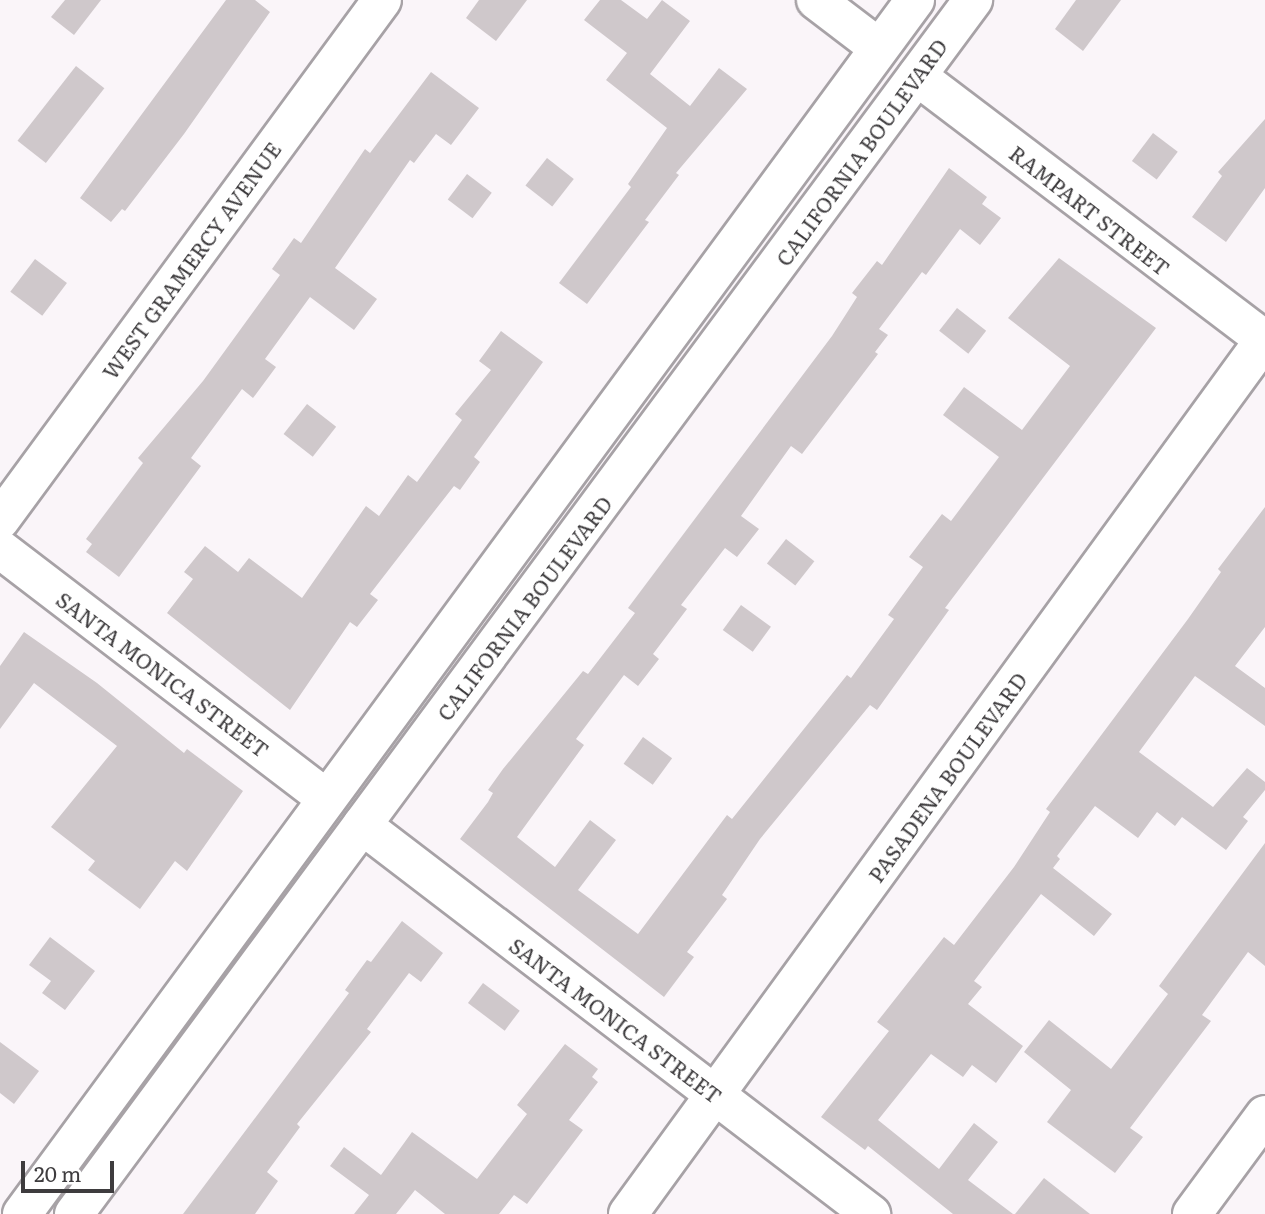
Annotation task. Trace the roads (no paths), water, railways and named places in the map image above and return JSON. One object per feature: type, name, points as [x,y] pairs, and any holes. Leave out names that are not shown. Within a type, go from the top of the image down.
[{"type":"street","name":"WEST GRAMERCY AVENUE","points":[[0,520],[382,0]]},
{"type":"street","points":[[816,0],[879,48]]},
{"type":"street","points":[[22,1214],[915,0]]},
{"type":"street","name":"CALIFORNIA BOULEVARD","points":[[82,1203],[640,453],[972,0]]},
{"type":"street","points":[[879,48],[910,36],[920,44],[916,76]]},
{"type":"street","name":"RAMPART STREET","points":[[916,76],[1265,340]]},
{"type":"street","name":"PASADENA BOULEVARD","points":[[628,1214],[1265,340]]},
{"type":"street","points":[[603,427],[640,453]]},
{"type":"street","name":"SANTA MONICA STREET","points":[[0,549],[326,798]]},
{"type":"street","points":[[326,798],[353,790],[367,799],[362,825]]},
{"type":"street","name":"SANTA MONICA STREET","points":[[362,825],[871,1214]]},
{"type":"street","points":[[1192,1214],[1265,1115]]},
{"type":"street","points":[[55,1168],[82,1203]]}]
